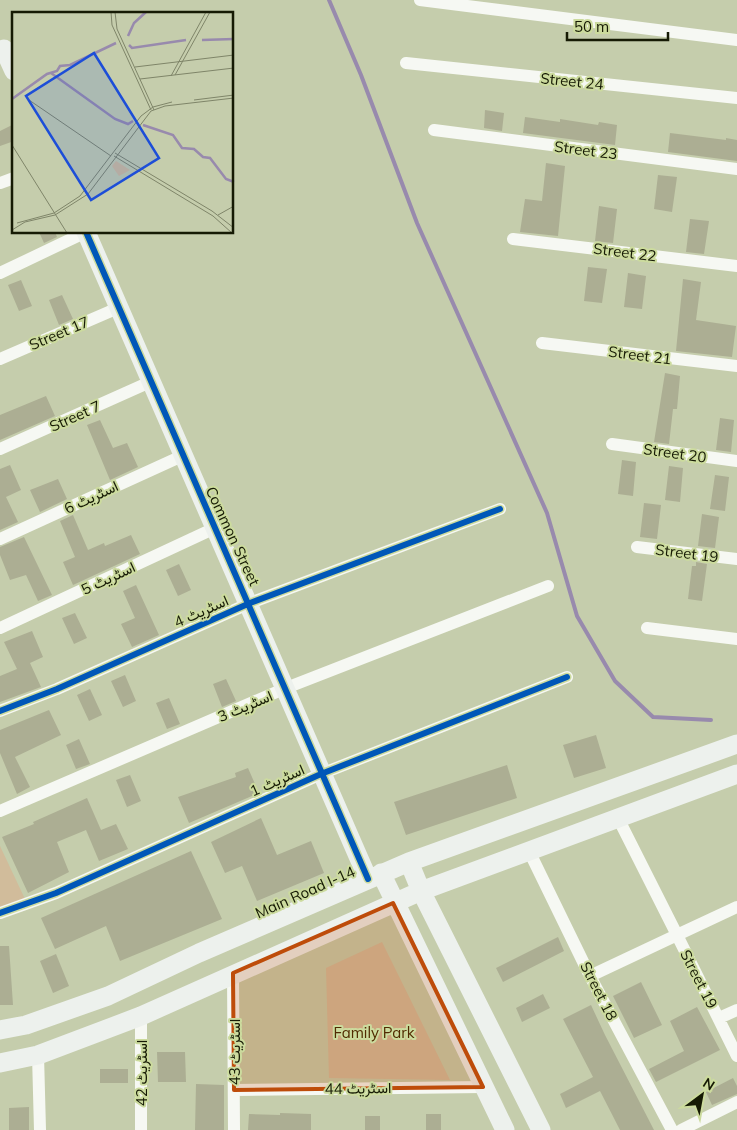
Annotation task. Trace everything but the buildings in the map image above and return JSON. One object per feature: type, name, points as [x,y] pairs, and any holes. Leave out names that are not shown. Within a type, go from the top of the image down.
[{"type":"main road","points":[[4,49],[12,66]]},
{"type":"main road","name":"Common Street","points":[[87,234],[182,456],[250,603],[321,774],[374,876]]},
{"type":"main road","name":"Main Road I-14","points":[[0,1030],[26,1025],[108,996],[409,862],[737,744]]},
{"type":"main road","points":[[0,1062],[38,1055],[141,1016],[233,973],[421,891],[737,774]]},
{"type":"main road","points":[[409,862],[421,891],[541,1130]]},
{"type":"main road","points":[[374,876],[393,903],[505,1130]]},
{"type":"street","points":[[420,0],[737,40]]},
{"type":"street","name":"Street 24","points":[[406,63],[737,98]]},
{"type":"street","name":"Street 23","points":[[434,130],[737,169]]},
{"type":"street","points":[[0,184],[12,179]]},
{"type":"street","points":[[0,273],[82,234]]},
{"type":"street","name":"Street 22","points":[[513,239],[737,266]]},
{"type":"street","name":"Street 17","points":[[0,359],[118,308]]},
{"type":"street","name":"Street 21","points":[[542,343],[737,366]]},
{"type":"street","name":"Street 7","points":[[0,449],[150,382]]},
{"type":"street","name":"Street 20","points":[[612,444],[737,461]]},
{"type":"street","name":"اسٹریٹ 6","points":[[0,539],[182,456]]},
{"type":"street","name":"اسٹریٹ 4","points":[[0,711],[57,689],[250,603],[500,509]]},
{"type":"street","name":"اسٹریٹ 5","points":[[0,628],[216,528]]},
{"type":"street","name":"Street 19","points":[[637,547],[737,559]]},
{"type":"street","name":"اسٹریٹ 3","points":[[0,811],[286,688],[548,586]]},
{"type":"street","points":[[647,628],[737,639]]},
{"type":"street","name":"اسٹریٹ 1","points":[[0,912],[56,893],[321,774],[567,677]]},
{"type":"street","points":[[618,818],[677,936],[737,907]]},
{"type":"street","name":"Street 18","points":[[529,851],[590,976],[672,1130]]},
{"type":"street","name":"Street 19","points":[[590,976],[677,936],[737,1056]]},
{"type":"street","name":"اسٹریٹ 43","points":[[233,973],[234,1130]]},
{"type":"street","points":[[719,1018],[737,1010]]},
{"type":"street","name":"اسٹریٹ 42","points":[[141,1016],[141,1130]]},
{"type":"street","points":[[38,1055],[40,1130]]},
{"type":"street","name":"اسٹریٹ 44","points":[[234,1090],[483,1086]]},
{"type":"street","points":[[681,1130],[736,1107]]},
{"type":"highlighted area","points":[[393,903],[483,1087],[234,1090],[233,973]]},
{"type":"green space","points":[[0,846],[25,899],[0,907]]},
{"type":"green space","name":"Family Park","points":[[382,942],[450,1080],[329,1078],[326,968]]},
{"type":"waterway","points":[[329,0],[361,75],[417,223],[547,513],[577,616],[615,681],[653,717],[711,720]]},
{"type":"cycle path","points":[[87,234],[368,879]]},
{"type":"cycle path","points":[[0,711],[57,689],[250,603],[500,509]]},
{"type":"cycle path","points":[[0,913],[56,893],[321,774],[567,677]]}]
